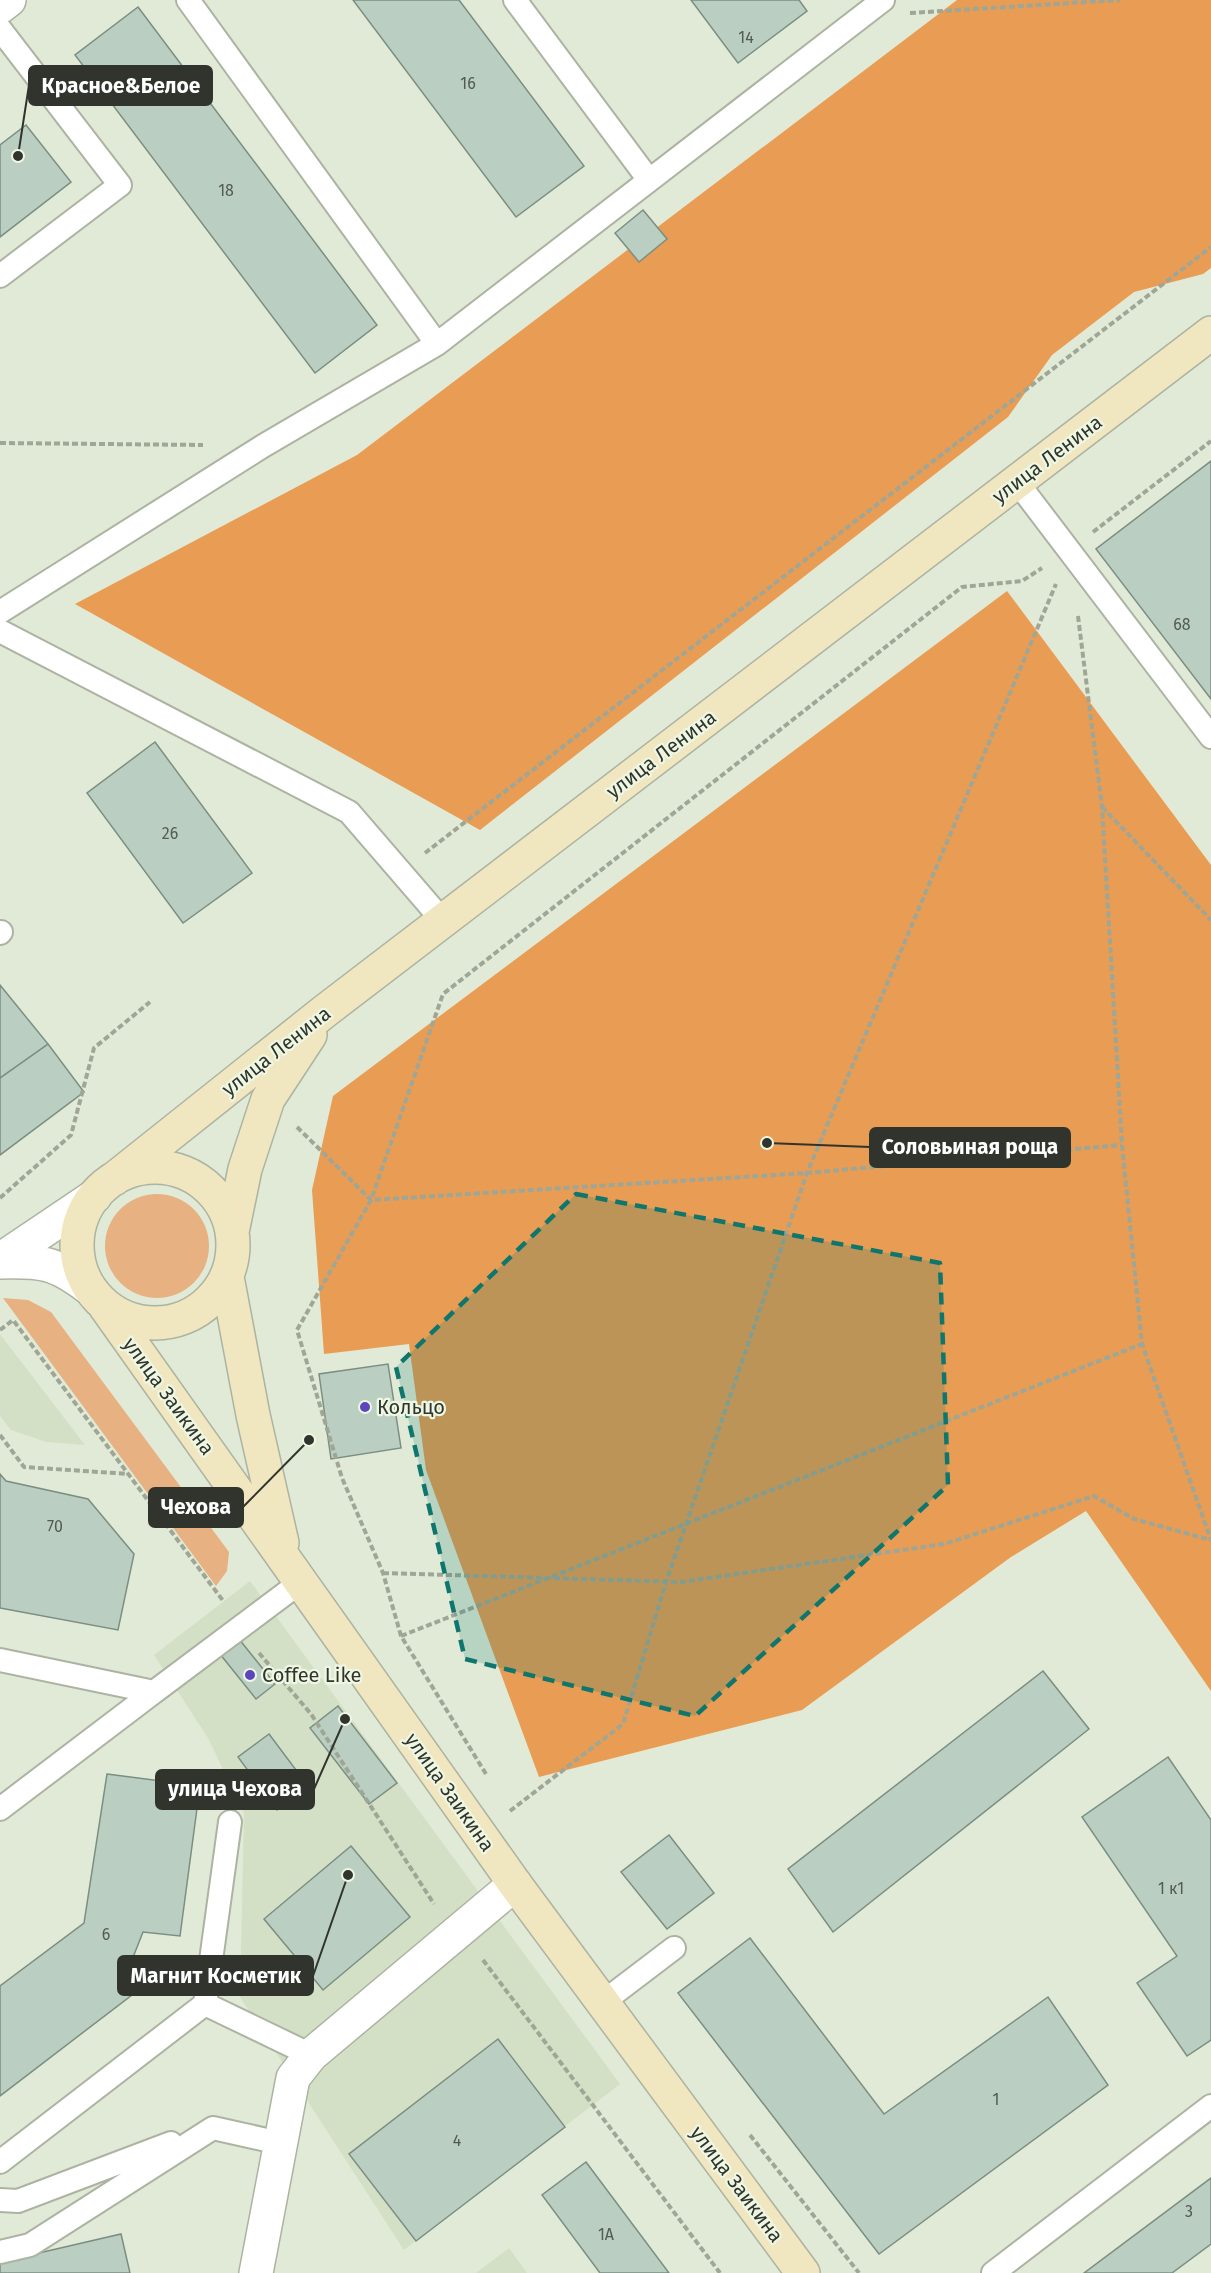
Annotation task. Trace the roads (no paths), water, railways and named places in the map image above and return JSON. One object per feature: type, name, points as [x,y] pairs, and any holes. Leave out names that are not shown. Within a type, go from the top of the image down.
[{"type":"main road","name":"улица Ленина","points":[[105,1187],[325,1011],[1211,333]]},
{"type":"main road","points":[[232,1232],[219,1201],[208,1188],[188,1174],[163,1167],[138,1169],[105,1187],[83,1217],[77,1241],[80,1265],[97,1297],[126,1318],[149,1323],[173,1322],[196,1312],[214,1297],[227,1277],[233,1255],[232,1232],[245,1169],[268,1099],[325,1011]]},
{"type":"main road","points":[[227,1277],[253,1415],[293,1568]]},
{"type":"main road","name":"улица Заикина","points":[[97,1297],[293,1568],[515,1884],[803,2273]]},
{"type":"street","points":[[0,7],[9,0]]},
{"type":"street","name":"улица Ленина","points":[[0,1261],[105,1187]]},
{"type":"street","name":"улица Заикина","points":[[0,1261],[36,1261],[66,1270],[97,1297]]},
{"type":"street","points":[[256,2273],[293,2078],[311,2055],[515,1884]]},
{"type":"lane","points":[[188,0],[437,344]]},
{"type":"lane","points":[[515,0],[649,180]]},
{"type":"lane","points":[[0,612],[263,446],[437,344],[649,180],[855,8],[883,0]]},
{"type":"lane","points":[[0,29],[120,185],[0,276]]},
{"type":"lane","points":[[1017,482],[1211,737]]},
{"type":"lane","points":[[0,631],[349,812],[443,921]]},
{"type":"lane","points":[[0,1809],[241,1627],[293,1568]]},
{"type":"lane","points":[[0,1660],[154,1692]]},
{"type":"lane","points":[[0,2162],[205,2004],[230,1822]]},
{"type":"lane","points":[[603,2002],[674,1948]]},
{"type":"lane","points":[[205,2004],[311,2055]]},
{"type":"lane","points":[[993,2273],[1211,2106]]},
{"type":"lane","points":[[0,2252],[30,2244],[213,2128]]},
{"type":"lane","points":[[0,2200],[18,2201],[213,2128],[280,2143]]},
{"type":"place","name":"Красное&Белое","points":[[18,156]]},
{"type":"place","name":"Соловьиная роща","points":[[767,1143]]},
{"type":"place","name":"Кольцо","points":[[365,1407]]},
{"type":"place","name":"Чехова","points":[[309,1440]]},
{"type":"place","name":"Coffee Like","points":[[250,1675]]},
{"type":"place","name":"улица Чехова","points":[[345,1719]]},
{"type":"place","name":"Магнит Косметик","points":[[348,1875]]}]
